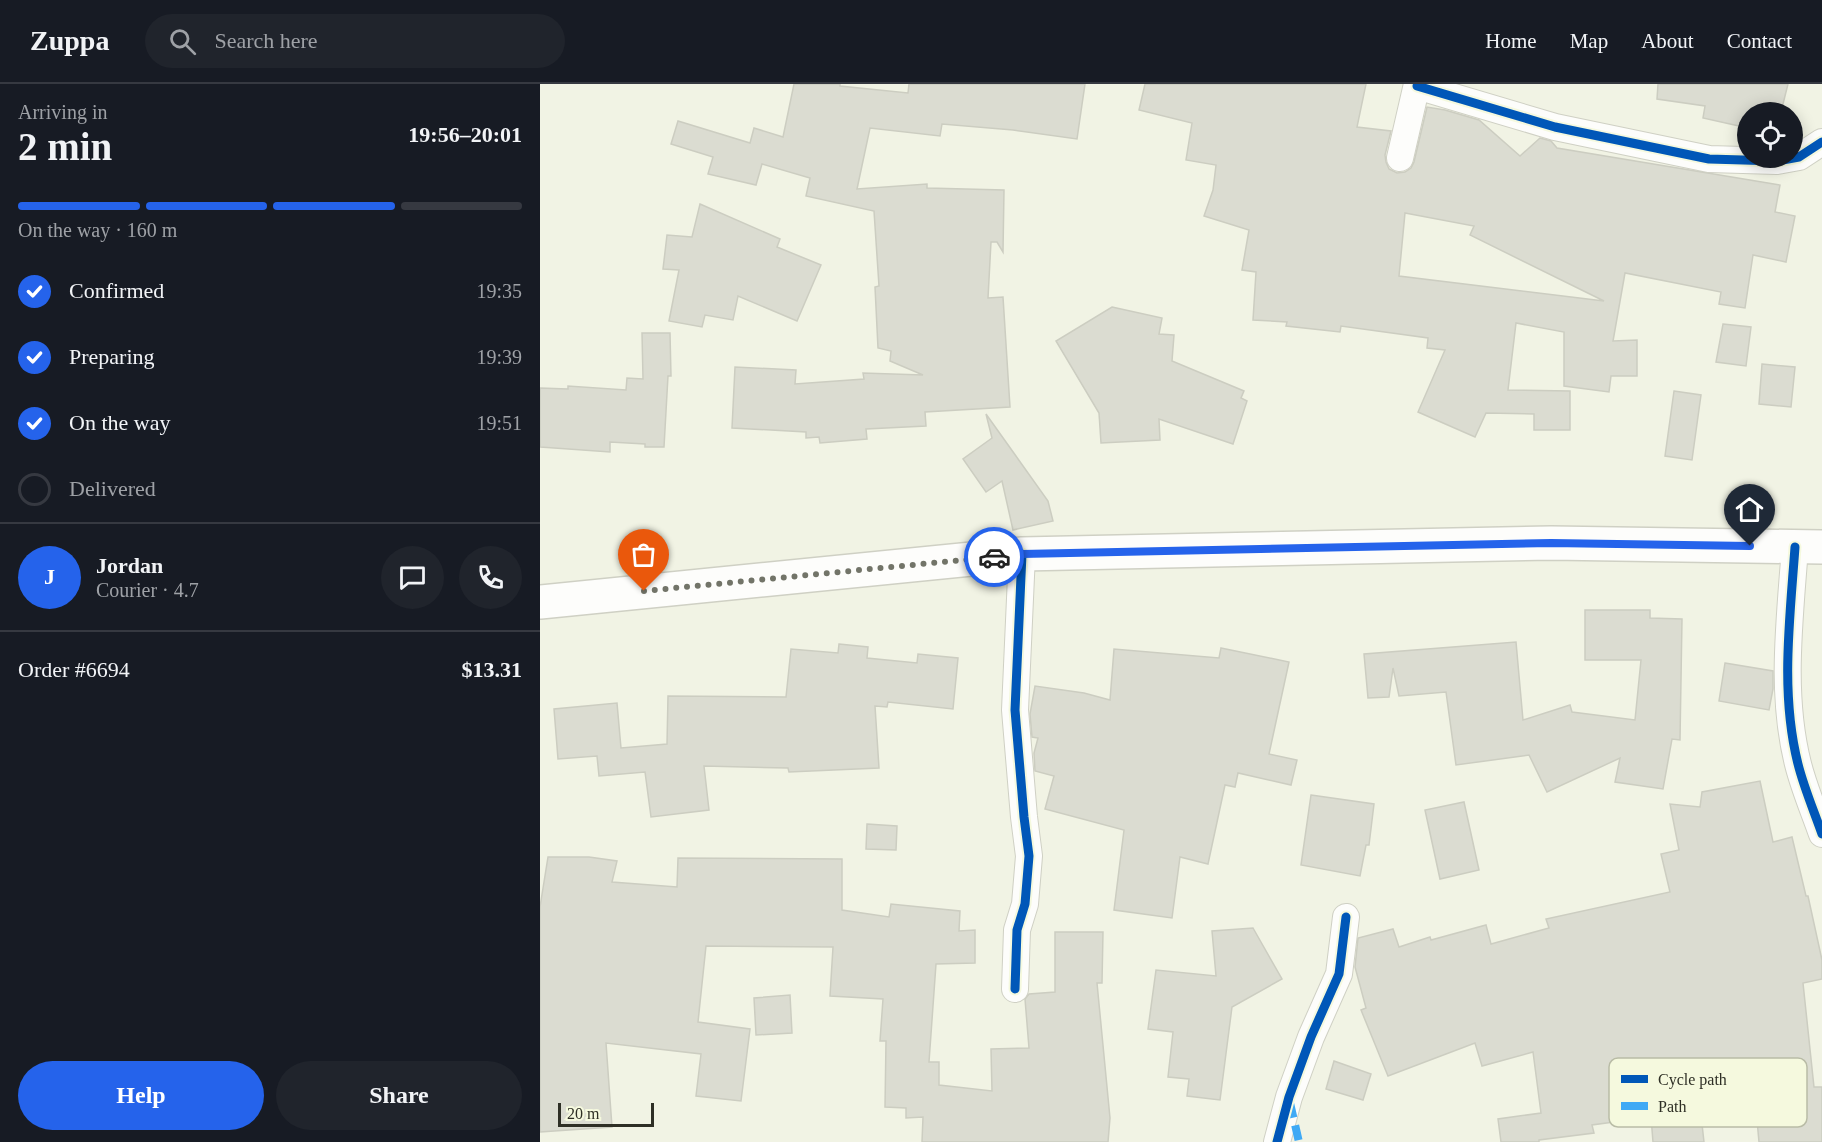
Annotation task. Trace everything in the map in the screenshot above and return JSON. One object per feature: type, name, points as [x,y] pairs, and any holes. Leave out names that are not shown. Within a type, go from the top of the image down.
[{"type":"highway","points":[[540,602],[1022,554],[1551,543],[1808,547]]},
{"type":"street","points":[[1400,158],[1417,85],[1556,127],[1709,159],[1777,161],[1799,157],[1822,142]]},
{"type":"street","points":[[1808,547],[1788,657],[1791,721],[1798,764],[1822,834]]},
{"type":"street","points":[[1015,989],[1017,930],[1025,904],[1029,856],[1015,711],[1022,554]]},
{"type":"street","points":[[1277,1142],[1289,1097],[1307,1047],[1339,974],[1346,917]]},
{"type":"building","points":[[794,84],[840,84],[840,86],[908,93],[909,84],[1085,84],[1077,139],[1013,130],[942,124],[940,136],[870,128],[857,189],[927,184],[927,188],[1004,190],[1003,252],[997,242],[991,242],[988,298],[1003,297],[1010,407],[925,412],[926,426],[866,429],[867,439],[820,443],[819,437],[806,438],[806,432],[732,428],[735,367],[796,370],[795,384],[864,379],[863,373],[923,375],[890,361],[891,351],[878,348],[875,287],[879,286],[874,211],[806,196],[810,178],[762,164],[756,185],[708,174],[713,157],[671,144],[678,121],[750,143],[754,128],[783,137]]},
{"type":"building","points":[[1145,84],[1366,84],[1357,127],[1391,131],[1385,155],[1386,162],[1389,169],[1397,173],[1405,172],[1414,162],[1427,107],[1479,120],[1520,156],[1540,138],[1551,141],[1557,148],[1780,185],[1775,212],[1795,216],[1786,262],[1753,255],[1745,308],[1719,304],[1721,292],[1625,273],[1613,341],[1637,340],[1637,376],[1611,376],[1609,392],[1564,386],[1564,332],[1516,323],[1508,390],[1570,391],[1570,430],[1534,430],[1534,414],[1486,413],[1475,437],[1418,412],[1445,350],[1427,348],[1428,338],[1341,326],[1340,332],[1286,326],[1287,322],[1253,320],[1256,272],[1242,270],[1249,230],[1204,216],[1213,190],[1216,165],[1186,160],[1192,123],[1139,110]],"holes":[[[1405,213],[1474,226],[1470,235],[1604,301],[1399,276]]]},
{"type":"building","points":[[1658,84],[1788,84],[1784,102],[1737,102],[1737,126],[1703,118],[1705,106],[1657,99]]},
{"type":"building","points":[[700,204],[780,239],[777,247],[821,265],[797,321],[738,296],[733,320],[705,315],[702,327],[669,321],[679,270],[663,269],[667,235],[692,237]]},
{"type":"building","points":[[1112,307],[1162,318],[1159,334],[1174,335],[1172,361],[1244,391],[1241,398],[1247,401],[1233,444],[1159,419],[1160,440],[1101,443],[1099,413],[1056,341]]},
{"type":"building","points":[[1723,324],[1751,327],[1746,366],[1716,362]]},
{"type":"building","points":[[642,333],[670,333],[671,376],[668,376],[664,447],[610,442],[610,452],[540,447],[540,388],[568,389],[568,386],[626,390],[627,378],[643,379]]},
{"type":"building","points":[[1762,364],[1795,367],[1791,407],[1759,404]]},
{"type":"building","points":[[1674,391],[1701,395],[1692,460],[1665,456]]},
{"type":"building","points":[[986,414],[1048,501],[1053,521],[1013,530],[1002,481],[986,492],[963,459],[992,438]]},
{"type":"building","points":[[1585,610],[1650,610],[1650,618],[1682,619],[1680,740],[1672,739],[1663,789],[1615,782],[1620,758],[1547,792],[1529,755],[1456,765],[1446,692],[1399,696],[1393,668],[1389,697],[1368,698],[1364,654],[1516,642],[1523,720],[1570,705],[1572,712],[1635,720],[1641,660],[1585,660]]},
{"type":"building","points":[[839,644],[868,647],[867,658],[917,663],[918,654],[958,658],[953,709],[888,702],[887,707],[875,706],[879,768],[789,772],[788,768],[704,766],[709,810],[651,817],[645,772],[599,776],[597,756],[558,759],[554,709],[617,703],[621,748],[667,744],[668,696],[786,697],[791,649],[838,653]]},
{"type":"building","points":[[1221,648],[1289,662],[1269,754],[1297,760],[1291,785],[1238,773],[1235,787],[1225,785],[1208,864],[1180,857],[1172,918],[1114,910],[1124,830],[1045,809],[1054,776],[1035,771],[1034,753],[1038,738],[1032,737],[1030,714],[1035,686],[1084,693],[1110,700],[1114,649],[1219,658]]},
{"type":"building","points":[[1725,663],[1773,671],[1773,689],[1769,710],[1719,701]]},
{"type":"building","points":[[1760,781],[1773,842],[1792,837],[1822,960],[1822,979],[1803,983],[1814,1087],[1822,1087],[1822,1142],[1759,1142],[1758,1127],[1807,1127],[1807,1058],[1609,1058],[1609,1123],[1592,1125],[1594,1133],[1539,1140],[1539,1142],[1501,1142],[1498,1119],[1541,1113],[1533,1052],[1482,1066],[1475,1043],[1388,1076],[1361,1010],[1366,1008],[1355,967],[1358,938],[1393,929],[1399,947],[1430,937],[1431,940],[1486,925],[1491,944],[1549,928],[1546,919],[1670,892],[1661,854],[1679,850],[1670,804],[1700,807],[1702,792]]},
{"type":"building","points":[[1311,795],[1374,804],[1369,845],[1366,845],[1360,876],[1301,865]]},
{"type":"building","points":[[1464,802],[1479,870],[1440,879],[1425,810]]},
{"type":"building","points":[[867,824],[897,826],[896,850],[866,849]]},
{"type":"building","points":[[548,857],[589,857],[617,861],[612,882],[677,887],[678,858],[842,859],[842,910],[889,917],[891,904],[960,911],[959,931],[975,930],[975,963],[936,964],[929,1062],[939,1062],[939,1085],[992,1091],[991,1049],[1029,1048],[1025,999],[1029,994],[1055,992],[1055,932],[1103,932],[1102,983],[1097,983],[1110,1118],[1108,1142],[922,1142],[923,1117],[906,1118],[906,1108],[885,1107],[886,1041],[880,1041],[883,999],[830,996],[833,947],[706,946],[698,1022],[750,1029],[741,1101],[696,1096],[701,1054],[606,1043],[612,1127],[540,1132],[540,907]]},
{"type":"building","points":[[1253,928],[1282,979],[1232,1007],[1220,1100],[1187,1096],[1189,1079],[1168,1077],[1173,1032],[1148,1029],[1156,970],[1216,976],[1212,931]]},
{"type":"building","points":[[790,995],[792,1033],[756,1035],[754,998]]},
{"type":"building","points":[[1334,1061],[1371,1074],[1363,1100],[1326,1089]]},
{"type":"building","points":[[1652,1127],[1702,1127],[1704,1142],[1653,1142]]},
{"type":"marked path","points":[[1290,1103],[1299,1142]]},
{"type":"cycle path","points":[[1417,86],[1555,127],[1709,159],[1777,161],[1799,157],[1822,142]]},
{"type":"cycle path","points":[[1795,547],[1789,628],[1789,710],[1798,764],[1822,834]]},
{"type":"cycle path","points":[[1015,989],[1017,930],[1025,904],[1029,856],[1015,710],[1022,554]]},
{"type":"cycle path","points":[[1277,1142],[1289,1097],[1311,1037],[1339,974],[1346,917]]},
{"type":"way so far","points":[[644,591],[994,557]]},
{"type":"route","points":[[994,557],[1022,554],[1551,543],[1750,546]]}]
